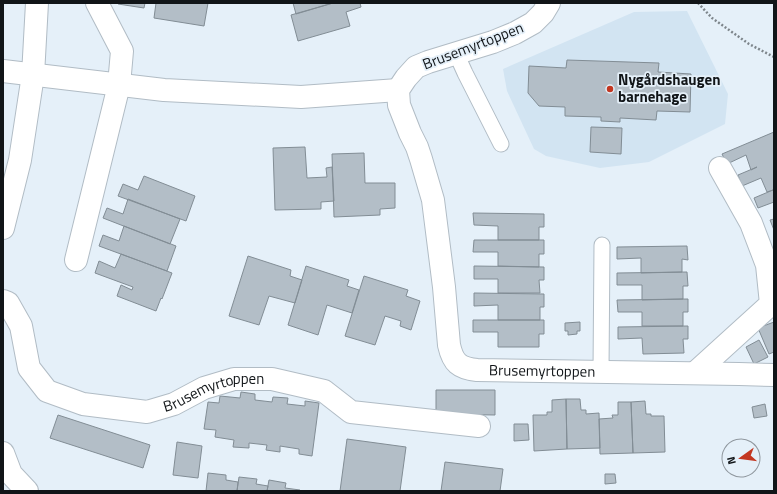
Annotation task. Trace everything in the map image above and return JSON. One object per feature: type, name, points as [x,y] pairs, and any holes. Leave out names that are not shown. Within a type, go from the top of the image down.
[{"type":"street","points":[[3,228],[20,160],[33,75],[37,3]]},
{"type":"street","points":[[76,260],[119,85],[122,51],[97,3]]},
{"type":"street","name":"Brusemyrtoppen","points":[[549,3],[543,13],[533,23],[515,33],[493,42],[428,62],[416,68],[406,78],[398,90],[399,106],[417,147],[433,200],[444,287],[448,345],[458,365],[467,369],[477,370],[774,375]]},
{"type":"street","points":[[3,71],[164,90],[301,97],[398,90]]},
{"type":"street","points":[[695,373],[773,303],[767,265],[751,223],[720,168]]},
{"type":"street","name":"Brusemyrtoppen","points":[[3,301],[8,303],[21,326],[29,368],[47,391],[83,404],[147,412],[174,404],[204,388],[234,379],[272,379],[324,391],[351,412],[479,426]]},
{"type":"street","points":[[3,453],[11,474],[27,491]]},
{"type":"lane","points":[[456,53],[501,144]]},
{"type":"lane","points":[[601,372],[602,245]]},
{"type":"path","points":[[698,3],[712,18],[749,44],[774,57]]},
{"type":"shaded area","points":[[687,11],[728,94],[725,124],[649,162],[600,168],[546,156],[534,149],[507,91],[503,69],[634,12]]},
{"type":"building","points":[[118,3],[145,3],[144,8]]},
{"type":"building","points":[[156,3],[208,3],[204,26],[154,18]]},
{"type":"building","points":[[293,3],[333,3],[296,14]]},
{"type":"building","points":[[333,3],[360,3],[361,7],[346,12],[350,26],[298,41],[291,15]]},
{"type":"building","points":[[567,60],[659,63],[658,72],[691,74],[690,112],[657,111],[656,120],[620,118],[620,122],[601,121],[601,117],[565,116],[565,107],[539,106],[528,93],[529,66],[566,68]]},
{"type":"building","points":[[591,127],[622,128],[621,154],[590,152]]},
{"type":"building","points":[[774,132],[774,202],[758,208],[754,198],[773,190],[767,192],[761,178],[742,186],[738,175],[751,170],[746,155],[727,164],[722,154]]},
{"type":"building","points":[[305,147],[307,178],[327,177],[326,168],[332,167],[334,201],[321,202],[321,209],[275,210],[273,148]]},
{"type":"building","points":[[364,153],[365,183],[395,183],[395,208],[380,209],[380,215],[334,217],[332,154]]},
{"type":"building","points":[[144,176],[195,196],[186,221],[118,196],[123,184],[138,190]]},
{"type":"building","points":[[128,199],[180,219],[170,244],[103,218],[107,208],[123,214]]},
{"type":"building","points":[[473,213],[544,214],[544,227],[539,227],[539,240],[498,240],[498,226],[474,225]]},
{"type":"building","points":[[774,219],[774,230],[770,220]]},
{"type":"building","points":[[124,226],[176,246],[167,271],[99,246],[103,235],[119,241]]},
{"type":"building","points":[[474,240],[544,240],[544,254],[539,254],[539,267],[498,266],[498,252],[473,252]]},
{"type":"building","points":[[687,246],[688,260],[682,259],[682,272],[641,273],[641,258],[617,259],[617,247]]},
{"type":"building","points":[[121,254],[172,273],[156,311],[117,296],[121,285],[132,290],[133,287],[95,273],[99,261],[115,268]]},
{"type":"building","points":[[248,256],[291,270],[290,276],[302,280],[295,303],[269,296],[259,325],[229,316]]},
{"type":"building","points":[[306,266],[349,280],[347,286],[359,290],[352,313],[327,305],[318,335],[288,325]]},
{"type":"building","points":[[474,266],[544,267],[544,280],[539,280],[540,293],[498,293],[498,279],[474,279]]},
{"type":"building","points":[[687,272],[688,286],[683,286],[683,299],[642,300],[642,285],[617,285],[617,273]]},
{"type":"building","points":[[364,276],[408,290],[406,296],[420,301],[411,330],[400,326],[401,321],[385,316],[375,345],[345,336]]},
{"type":"building","points":[[474,293],[544,294],[544,307],[540,307],[540,320],[498,320],[498,305],[474,306]]},
{"type":"building","points":[[688,299],[688,312],[683,312],[683,326],[642,326],[642,312],[618,312],[617,300]]},
{"type":"building","points":[[473,320],[544,320],[544,334],[539,334],[539,347],[498,347],[498,332],[473,332]]},
{"type":"building","points":[[580,322],[580,331],[577,331],[577,334],[568,335],[568,331],[565,331],[565,323]]},
{"type":"building","points":[[774,322],[774,352],[769,354],[758,328]]},
{"type":"building","points":[[688,326],[688,339],[683,339],[684,353],[643,354],[642,338],[618,339],[618,327]]},
{"type":"building","points":[[759,340],[768,357],[754,364],[746,347]]},
{"type":"building","points":[[436,390],[495,390],[495,415],[436,414]]},
{"type":"building","points":[[241,392],[255,394],[255,400],[272,402],[273,397],[288,398],[287,404],[305,406],[305,401],[319,403],[312,456],[299,454],[299,449],[280,446],[280,452],[266,450],[267,445],[249,443],[249,448],[233,447],[234,440],[215,437],[216,430],[204,429],[208,402],[219,403],[220,396],[240,398]]},
{"type":"building","points":[[566,399],[567,449],[534,451],[533,415],[547,415],[547,412],[552,412],[552,400]]},
{"type":"building","points":[[566,399],[580,399],[581,410],[586,410],[586,414],[599,413],[600,448],[567,449]]},
{"type":"building","points":[[645,401],[646,414],[651,414],[651,416],[664,416],[665,452],[633,453],[631,402]]},
{"type":"building","points":[[618,402],[631,402],[633,453],[600,454],[599,419],[613,418],[612,415],[618,415]]},
{"type":"building","points":[[765,404],[767,416],[754,418],[752,407]]},
{"type":"building","points":[[58,415],[150,445],[143,468],[50,438]]},
{"type":"building","points":[[514,424],[528,424],[529,440],[514,441]]},
{"type":"building","points":[[347,439],[406,447],[400,491],[340,491]]},
{"type":"building","points":[[177,442],[202,446],[198,478],[173,475]]},
{"type":"building","points":[[445,462],[503,469],[500,491],[441,491]]},
{"type":"building","points":[[208,473],[226,475],[226,480],[238,482],[237,491],[206,491]]},
{"type":"building","points":[[605,474],[615,474],[616,483],[605,484]]},
{"type":"building","points":[[239,477],[257,479],[256,484],[268,486],[267,491],[237,491]]},
{"type":"building","points":[[269,480],[286,483],[285,488],[300,491],[267,491]]},
{"type":"place","name":"Nygårdshaugen barnehage","points":[[610,89]]}]
